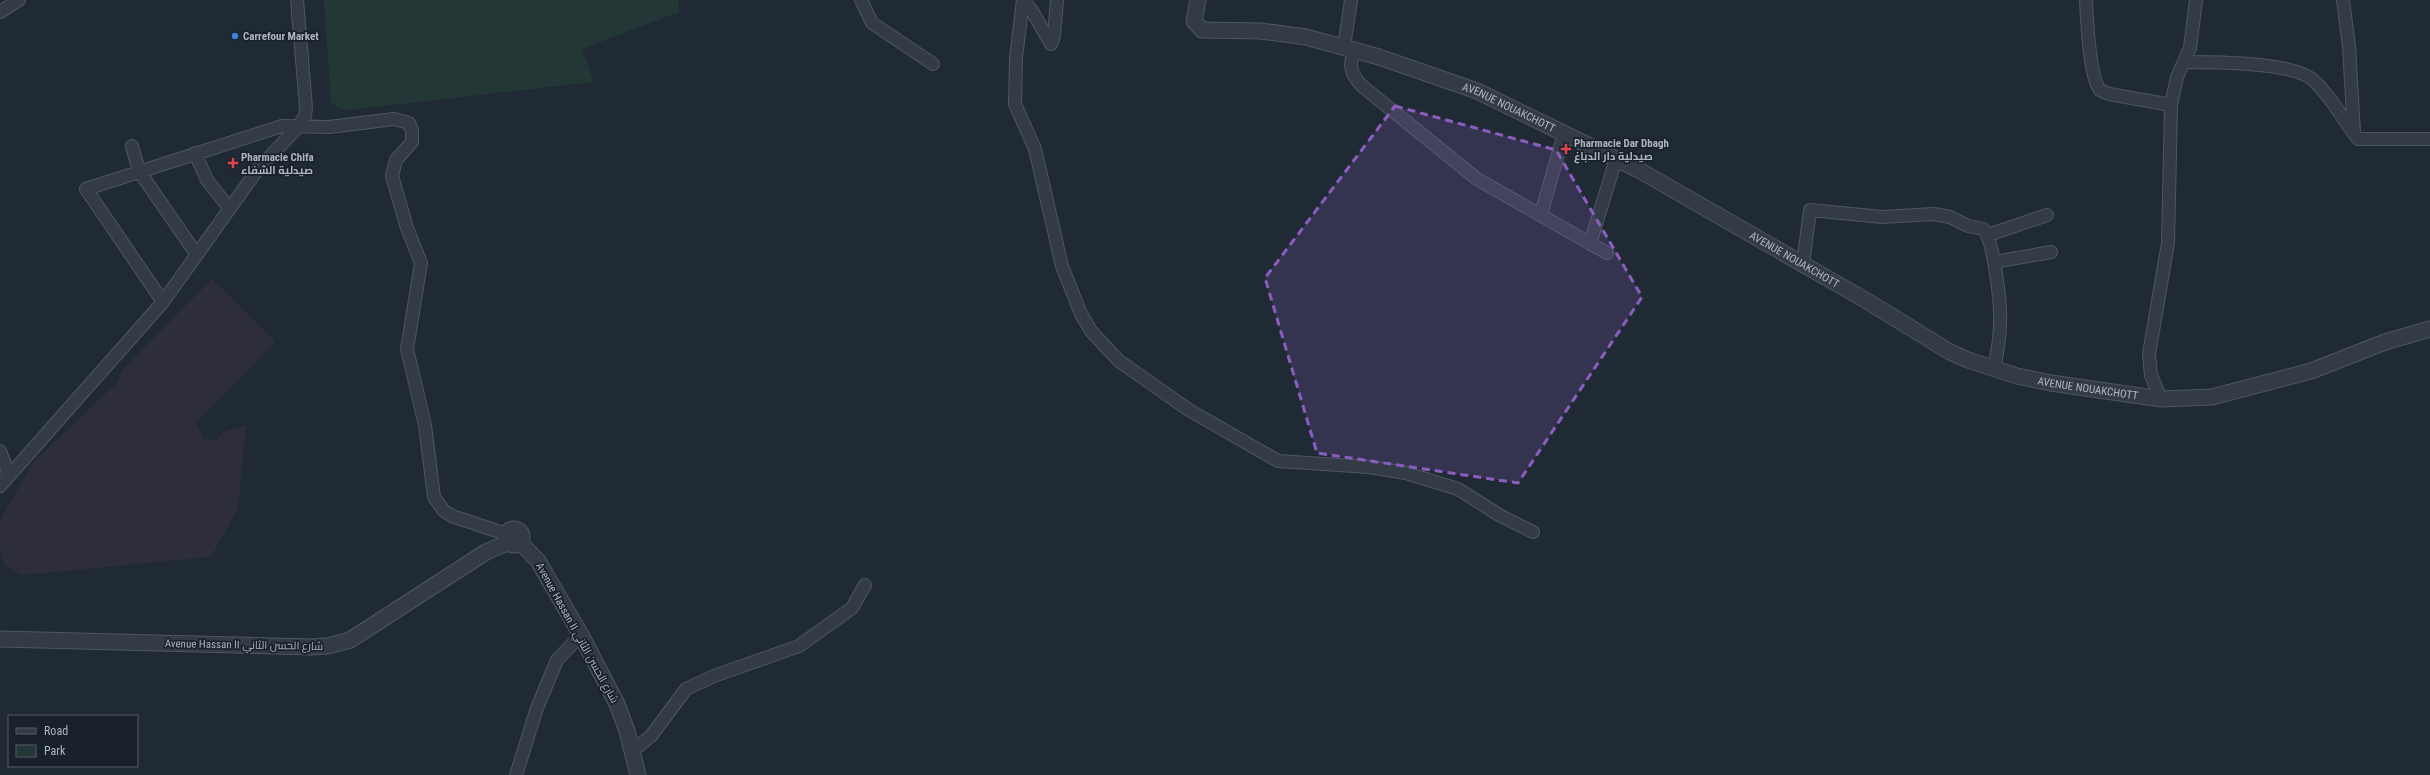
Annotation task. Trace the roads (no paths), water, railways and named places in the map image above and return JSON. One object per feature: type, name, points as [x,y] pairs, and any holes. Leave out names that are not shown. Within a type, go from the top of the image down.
[{"type":"street","points":[[0,12],[19,0]]},
{"type":"street","points":[[0,486],[163,302],[258,169],[298,127],[305,116],[306,107],[297,0]]},
{"type":"street","points":[[861,0],[872,23],[933,64]]},
{"type":"street","points":[[1023,0],[1032,11],[1051,44],[1054,36],[1057,0]]},
{"type":"street","points":[[1023,0],[1016,58],[1015,104],[1034,149],[1059,255],[1081,314],[1092,331],[1119,362],[1194,413],[1278,461],[1382,469],[1413,475],[1458,489],[1490,509],[1534,532]]},
{"type":"street","name":"AVENUE NOUAKCHOTT","points":[[1198,0],[1194,21],[1202,30],[1282,33],[1349,48],[1477,91],[1616,159],[1803,264],[1950,352],[1994,369],[2051,383],[2161,399],[2212,397],[2310,371],[2385,342],[2430,329]]},
{"type":"street","points":[[1351,0],[1349,67],[1353,77],[1362,86],[1476,179],[1541,214],[1607,253]]},
{"type":"street","points":[[2086,0],[2089,40],[2095,80],[2100,90],[2109,94],[2171,105]]},
{"type":"street","points":[[2161,399],[2151,375],[2149,354],[2168,243],[2171,105],[2177,77],[2190,48],[2196,0]]},
{"type":"street","points":[[2343,0],[2349,46],[2354,135]]},
{"type":"street","points":[[2185,62],[2284,69],[2307,76],[2325,94],[2354,135],[2363,141],[2430,139]]},
{"type":"street","points":[[163,302],[86,189],[282,126],[329,128],[389,119],[402,120],[408,123],[412,131],[412,142],[396,160],[392,176],[407,228],[421,263],[407,349],[425,425],[434,497],[444,511],[452,516],[511,540]]},
{"type":"street","points":[[1541,214],[1564,134]]},
{"type":"street","points":[[132,146],[139,171],[197,255]]},
{"type":"street","points":[[195,153],[207,180],[229,208]]},
{"type":"street","points":[[1590,244],[1616,159]]},
{"type":"street","points":[[1803,264],[1810,210],[1882,217],[1925,213],[1941,214],[1968,226],[1983,229],[1988,235],[1994,262],[2000,323],[1994,369]]},
{"type":"street","points":[[1988,235],[2047,214]]},
{"type":"street","points":[[1994,262],[2051,252]]},
{"type":"street","points":[[0,451],[9,475]]},
{"type":"street","name":"Avenue Hassan II شارع الحسن الثاني","points":[[0,639],[328,646],[350,640],[486,552],[511,540],[538,561],[581,634],[617,704],[638,775]]},
{"type":"street","points":[[632,751],[651,736],[686,690],[714,676],[799,646],[852,608],[865,585]]},
{"type":"street","points":[[516,775],[537,708],[557,660],[581,634]]},
{"type":"place","name":"Carrefour Market","points":[[235,36]]},
{"type":"place","name":"Pharmacie Dar Dbagh صيدلية دار الدباغ","points":[[1566,149]]},
{"type":"place","name":"Pharmacie Chifa صيدلية الشفاء","points":[[233,163]]}]
